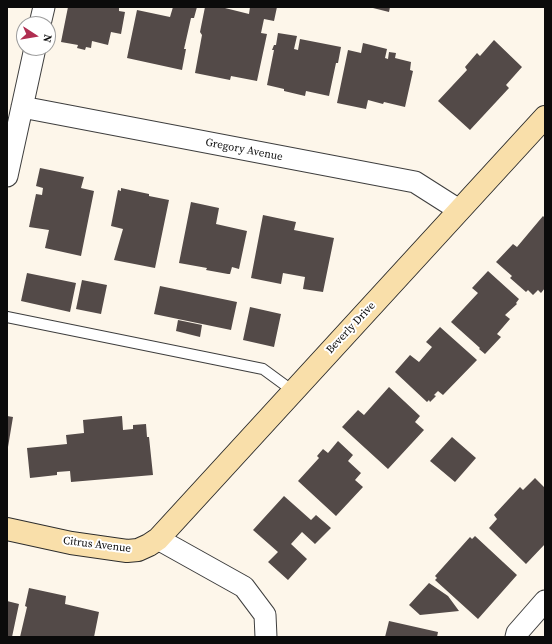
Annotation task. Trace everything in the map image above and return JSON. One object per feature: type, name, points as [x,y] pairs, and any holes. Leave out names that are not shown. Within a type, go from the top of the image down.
[{"type":"street","points":[[7,176],[33,56]]},
{"type":"street","name":"Gregory Avenue","points":[[22,107],[415,182],[459,210]]},
{"type":"street","name":"Beverly Drive","points":[[158,539],[545,117]]},
{"type":"street","name":"Citrus Avenue","points":[[7,529],[71,543],[127,551],[138,550],[158,539]]},
{"type":"street","points":[[158,539],[244,587],[266,615],[266,637]]},
{"type":"street","points":[[523,636],[545,601]]},
{"type":"lane","points":[[7,317],[263,369],[293,391]]},
{"type":"building","points":[[68,7],[119,7],[119,11],[125,12],[121,34],[111,32],[108,45],[92,41],[91,48],[86,47],[85,50],[77,48],[78,45],[61,42]]},
{"type":"building","points":[[173,7],[197,7],[194,18],[191,18],[184,49],[186,49],[182,70],[127,58],[137,10],[170,17]]},
{"type":"building","points":[[205,7],[221,7],[249,14],[250,7],[277,7],[274,21],[264,19],[261,33],[267,34],[257,81],[231,76],[230,80],[195,73],[202,35],[200,32]]},
{"type":"building","points":[[369,7],[390,7],[389,12]]},
{"type":"building","points":[[278,33],[297,36],[294,49],[298,50],[300,39],[341,47],[329,96],[306,91],[305,96],[267,85],[274,50],[272,50],[274,45],[276,45]]},
{"type":"building","points":[[494,40],[522,67],[506,85],[509,88],[470,130],[438,101],[467,70],[465,67],[477,53],[480,56]]},
{"type":"building","points":[[363,43],[387,49],[385,58],[388,59],[389,52],[396,53],[395,58],[411,62],[410,70],[413,71],[405,107],[368,100],[366,109],[337,103],[348,50],[361,53]]},
{"type":"building","points":[[40,168],[84,177],[81,188],[94,191],[81,256],[45,248],[49,230],[29,227],[36,194],[42,195],[43,188],[36,186]]},
{"type":"building","points":[[121,188],[169,200],[155,268],[114,260],[123,229],[111,226],[118,190],[121,191]]},
{"type":"building","points":[[191,202],[219,208],[216,224],[247,231],[239,269],[232,267],[230,274],[228,274],[206,270],[207,268],[179,263]]},
{"type":"building","points":[[263,215],[296,222],[294,230],[334,238],[323,292],[303,289],[305,277],[283,273],[281,284],[251,278]]},
{"type":"building","points":[[543,216],[545,218],[545,288],[541,293],[538,290],[533,295],[528,290],[526,292],[510,278],[512,276],[496,262],[513,244],[517,247]]},
{"type":"building","points":[[488,271],[519,299],[516,303],[517,304],[505,315],[510,319],[497,334],[501,337],[485,354],[451,322],[478,293],[472,288]]},
{"type":"building","points":[[27,273],[76,283],[70,312],[21,301]]},
{"type":"building","points":[[82,280],[107,285],[101,314],[76,309]]},
{"type":"building","points":[[160,286],[237,302],[231,330],[154,314]]},
{"type":"building","points":[[250,307],[281,314],[274,347],[243,340]]},
{"type":"building","points":[[178,320],[202,325],[200,337],[176,331]]},
{"type":"building","points":[[440,327],[477,360],[443,395],[438,391],[434,395],[436,396],[430,402],[429,400],[427,402],[395,372],[410,355],[419,362],[432,347],[426,342]]},
{"type":"building","points":[[389,387],[420,416],[415,422],[424,430],[388,469],[342,427],[358,410],[364,415]]},
{"type":"building","points":[[7,416],[13,417],[8,447],[7,447]]},
{"type":"building","points":[[122,416],[123,430],[133,429],[133,425],[146,424],[147,437],[149,437],[153,475],[71,482],[70,471],[57,472],[57,475],[30,478],[27,448],[67,444],[66,435],[84,433],[83,420]]},
{"type":"building","points":[[452,437],[476,458],[455,482],[430,461]]},
{"type":"building","points":[[338,441],[353,455],[348,461],[361,473],[355,480],[363,487],[336,516],[298,481],[319,458],[317,456],[323,449],[328,453]]},
{"type":"building","points":[[535,478],[545,488],[545,544],[526,564],[489,528],[497,519],[494,515],[520,487],[523,490]]},
{"type":"building","points":[[284,496],[311,520],[316,515],[331,528],[315,544],[302,532],[291,544],[307,559],[288,580],[268,562],[278,552],[253,530]]},
{"type":"building","points":[[475,536],[517,575],[478,619],[435,580],[437,578],[435,576],[470,537],[472,539]]},
{"type":"building","points":[[429,583],[448,596],[459,611],[420,615],[409,605]]},
{"type":"building","points":[[29,588],[66,596],[65,604],[99,612],[94,637],[20,637],[27,607],[25,606]]},
{"type":"building","points":[[7,601],[19,604],[12,637],[7,637]]},
{"type":"building","points":[[389,621],[438,632],[437,637],[385,637]]}]
